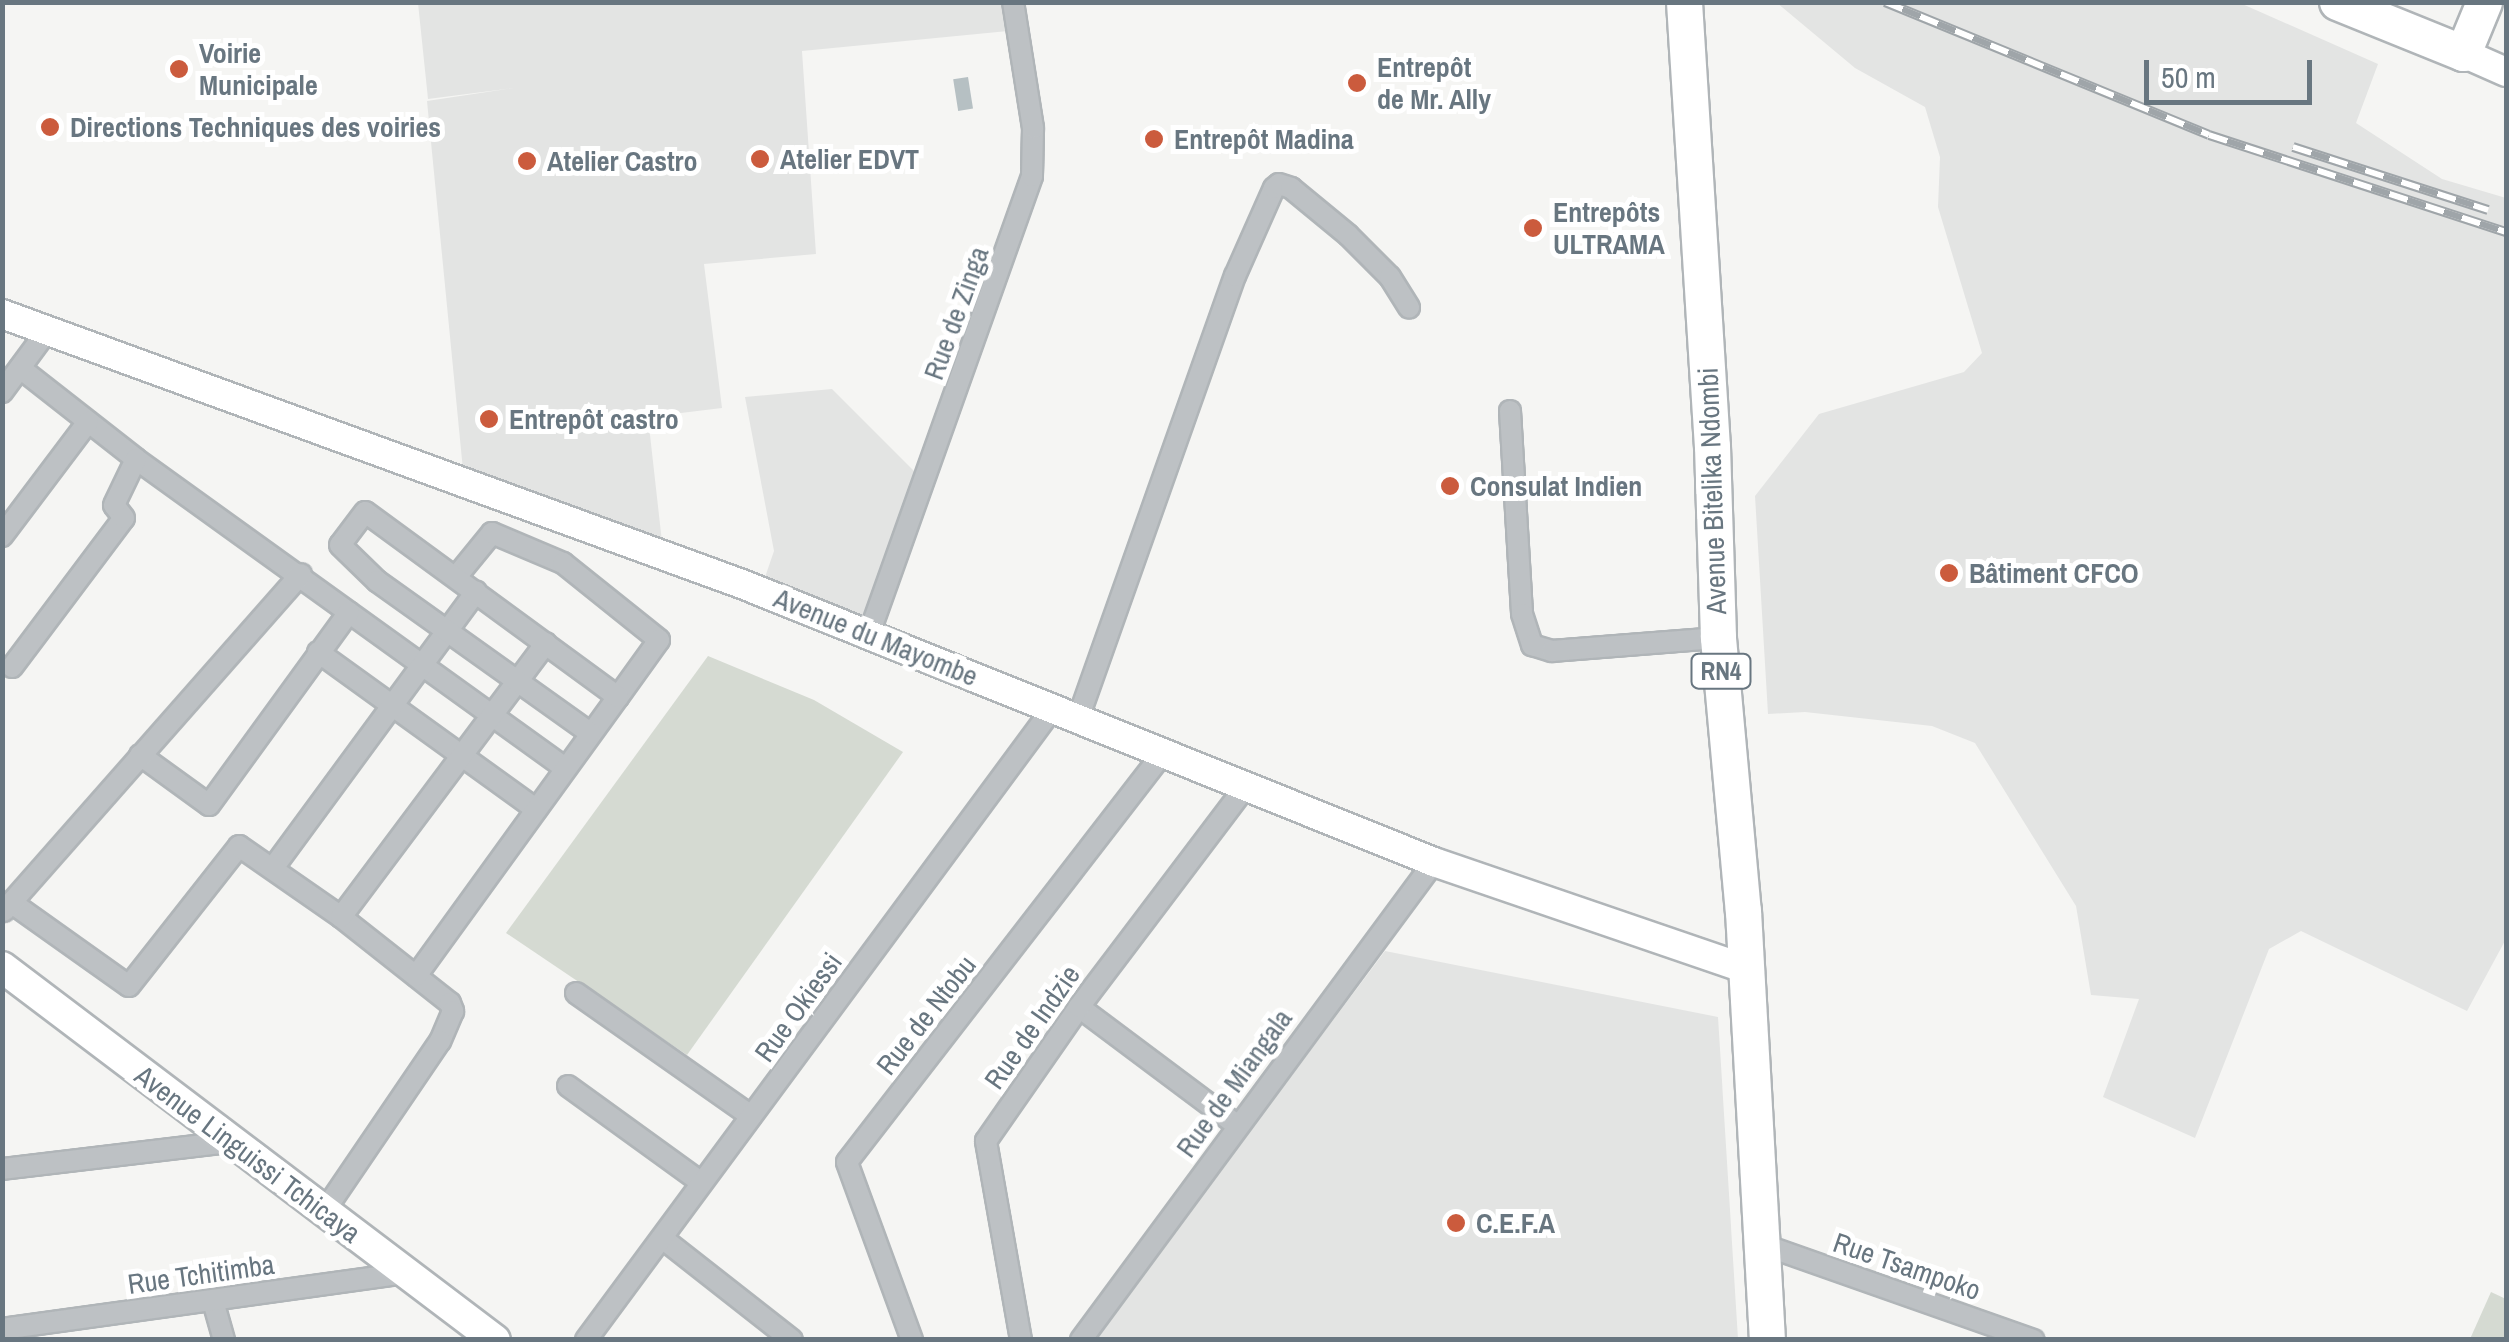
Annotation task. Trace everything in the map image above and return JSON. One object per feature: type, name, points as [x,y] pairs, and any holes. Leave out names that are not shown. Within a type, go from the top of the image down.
[{"type":"highway","name":"Avenue Bitelika Ndombi","points":[[1684,2],[1703,286],[1718,638],[1746,969],[1766,1340]]},
{"type":"highway","points":[[2337,2],[2463,53],[2484,2]]},
{"type":"main road","name":"Avenue Linguissi Tchicaya","points":[[4,970],[495,1340]]},
{"type":"street","name":"Rue de Zinga","points":[[869,634],[1032,176],[1033,128],[1013,2]]},
{"type":"street","points":[[2463,53],[2506,72]]},
{"type":"street","name":"Rue Okiessi","points":[[586,1340],[751,1116],[1066,712],[1235,276],[1274,188],[1279,184],[1292,188],[1335,224],[1390,277],[1410,307]]},
{"type":"street","name":"Avenue du Mayombe","points":[[2,314],[869,634],[1434,862],[1746,969]]},
{"type":"street","points":[[2,392],[47,332]]},
{"type":"street","points":[[20,368],[136,459],[301,574],[490,718],[564,768]]},
{"type":"street","points":[[1510,410],[1522,614],[1532,645],[1552,651],[1718,638]]},
{"type":"street","points":[[2,536],[88,422]]},
{"type":"street","points":[[12,667],[124,518],[114,505],[136,459]]},
{"type":"street","points":[[590,733],[376,580],[340,545],[365,512],[618,696]]},
{"type":"street","points":[[416,976],[660,640],[563,563],[492,533],[456,577]]},
{"type":"street","points":[[301,574],[7,908],[129,986],[239,846],[341,917],[450,1003],[450,1019],[440,1041],[324,1210]]},
{"type":"street","points":[[273,868],[476,592]]},
{"type":"street","points":[[140,755],[210,805],[348,612]]},
{"type":"street","points":[[341,917],[546,642]]},
{"type":"street","points":[[318,652],[536,809]]},
{"type":"street","name":"Rue de Ntobu","points":[[912,1340],[846,1162],[1164,752]]},
{"type":"street","name":"Rue de Indzie","points":[[1021,1340],[986,1141],[1079,1007],[1246,786]]},
{"type":"street","name":"Rue de Miangala","points":[[1082,1340],[1236,1125],[1434,862]]},
{"type":"street","points":[[576,993],[751,1116]]},
{"type":"street","points":[[1079,1007],[1236,1125]]},
{"type":"street","points":[[568,1086],[702,1182]]},
{"type":"street","points":[[2,1168],[229,1142]]},
{"type":"street","points":[[662,1238],[792,1340]]},
{"type":"street","name":"Rue Tsampoko","points":[[1761,1244],[2034,1340]]},
{"type":"street","name":"Rue Tchitimba","points":[[2,1328],[406,1273]]},
{"type":"street","points":[[213,1300],[224,1340]]},
{"type":"shaded area","points":[[418,3],[1002,3],[1008,31],[802,51],[816,254],[704,264],[722,408],[648,417],[662,542],[509,483],[468,476],[463,470],[427,101],[514,88],[428,99]]},
{"type":"shaded area","points":[[1777,3],[2240,3],[2378,64],[2356,123],[2442,179],[2506,198],[2506,939],[2467,1011],[2301,931],[2269,949],[2195,1138],[2103,1097],[2139,999],[2091,995],[2076,906],[1975,743],[1932,726],[1805,712],[1768,714],[1755,496],[1819,414],[1964,372],[1982,353],[1938,207],[1940,157],[1925,107],[1855,68]]},
{"type":"shaded area","points":[[968,77],[973,109],[958,111],[953,79]]},
{"type":"shaded area","points":[[832,389],[915,472],[866,621],[763,583],[774,551],[745,397]]},
{"type":"shaded area","points":[[708,656],[814,700],[903,752],[687,1055],[506,933]]},
{"type":"shaded area","name":"C.E.F.A","points":[[1385,951],[1718,1017],[1738,1339],[1093,1340]]},
{"type":"shaded area","points":[[2491,1292],[2506,1299],[2506,1339],[2470,1339]]},
{"type":"railway","points":[[1885,2],[2209,135],[2506,232]]},
{"type":"railway","points":[[2293,147],[2488,210]]},
{"type":"place","name":"Voirie Municipale","points":[[179,69]]},
{"type":"place","name":"Entrepôt de Mr. Ally","points":[[1357,83]]},
{"type":"place","name":"Directions Techniques des voiries","points":[[50,127]]},
{"type":"place","name":"Entrepôt Madina","points":[[1154,139]]},
{"type":"place","name":"Atelier EDVT","points":[[760,159]]},
{"type":"place","name":"Atelier Castro","points":[[527,161]]},
{"type":"place","name":"Entrepôts ULTRAMA","points":[[1533,228]]},
{"type":"place","name":"Entrepôt castro","points":[[489,419]]},
{"type":"place","name":"Consulat Indien","points":[[1450,486]]},
{"type":"place","name":"Bâtiment CFCO","points":[[1949,573]]},
{"type":"place","name":"C.E.F.A","points":[[1456,1223]]}]
